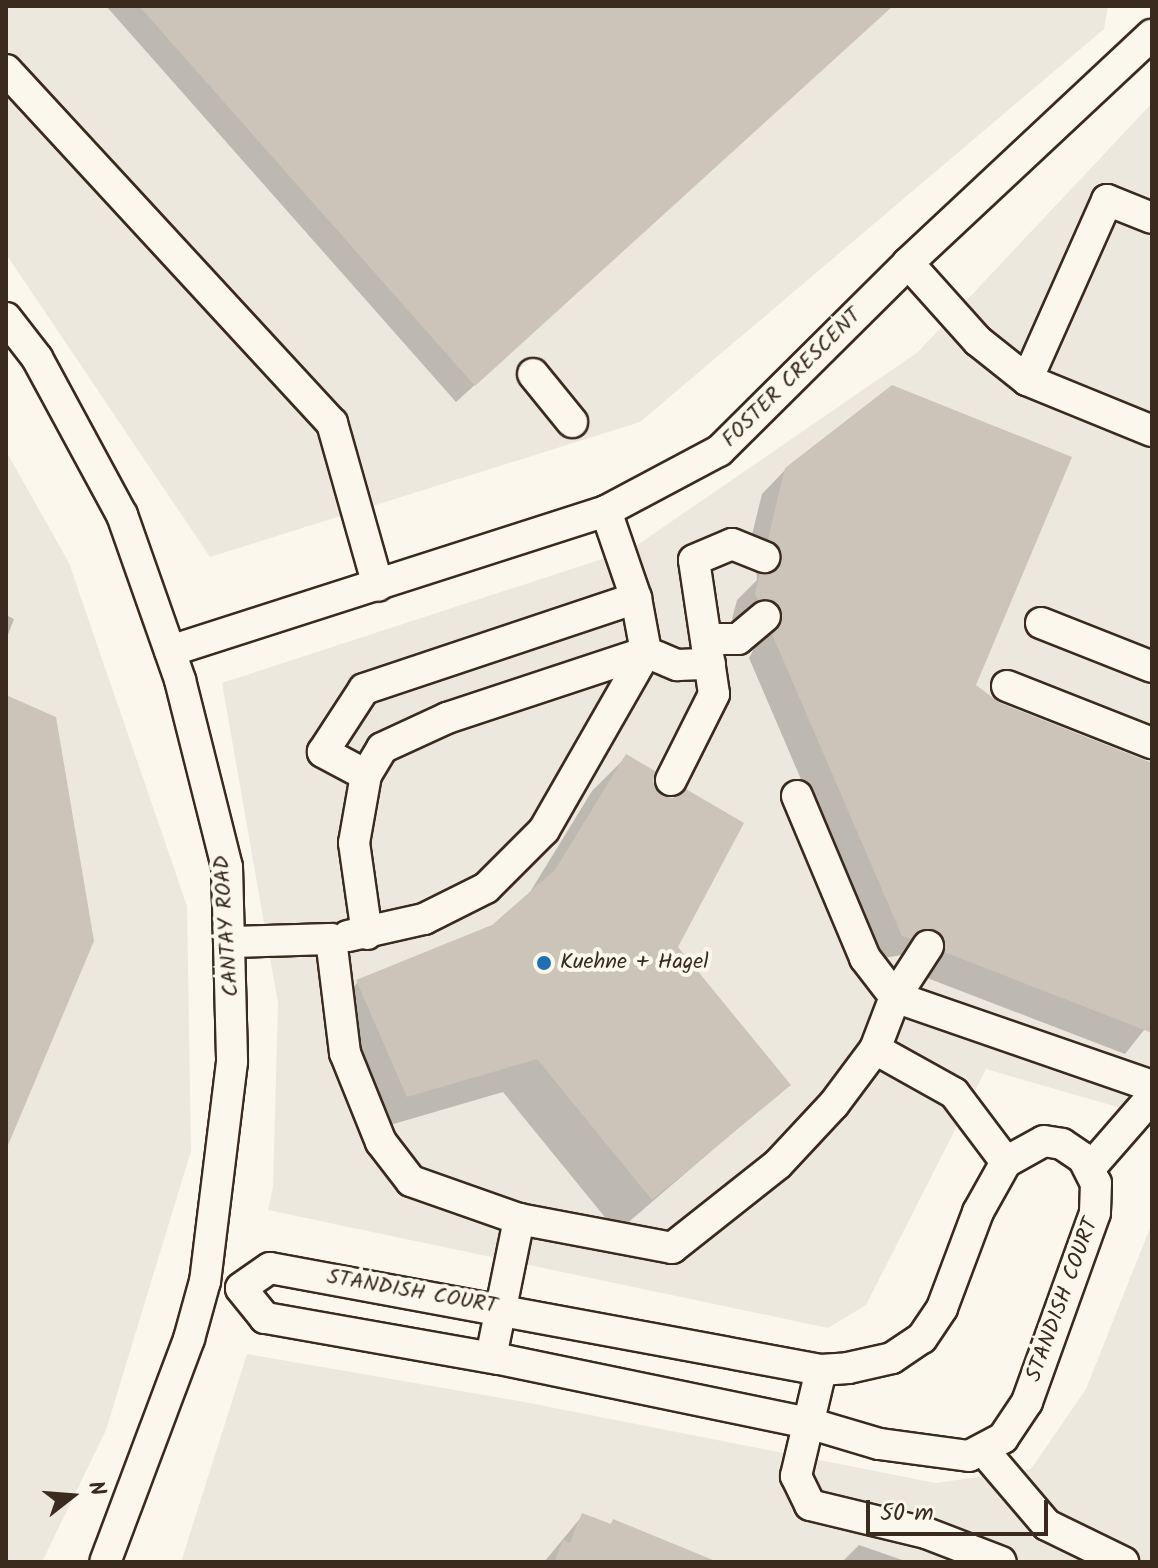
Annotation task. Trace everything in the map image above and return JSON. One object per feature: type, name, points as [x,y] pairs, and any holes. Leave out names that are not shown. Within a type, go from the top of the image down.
[{"type":"street","name":"FOSTER CRESCENT","points":[[170,651],[606,511],[719,451],[908,263],[1152,35]]},
{"type":"street","points":[[6,70],[332,423],[378,586]]},
{"type":"street","points":[[1027,380],[1107,200],[1152,218]]},
{"type":"street","points":[[908,263],[978,341],[1027,380],[1152,431]]},
{"type":"street","name":"CANTAY ROAD","points":[[6,318],[37,358],[122,515],[170,651],[227,867],[232,942],[232,1062],[205,1281],[189,1339],[114,1559]]},
{"type":"street","points":[[533,374],[572,422]]},
{"type":"street","points":[[232,942],[331,939],[367,934],[424,919],[469,899],[534,841],[646,652],[636,598],[606,511]]},
{"type":"street","points":[[671,780],[714,694],[694,560],[732,544],[764,557]]},
{"type":"street","points":[[366,775],[323,752],[364,689],[636,598]]},
{"type":"street","points":[[367,934],[354,843],[366,775],[382,748],[447,718],[646,652],[677,665],[738,639],[765,616]]},
{"type":"street","points":[[1041,623],[1152,667]]},
{"type":"street","points":[[1007,686],[1152,743]]},
{"type":"street","points":[[797,796],[865,958],[895,997],[1152,1086]]},
{"type":"street","points":[[331,939],[345,1053],[390,1160],[429,1191],[519,1219],[672,1248],[778,1164],[834,1104],[875,1049],[895,997],[928,946]]},
{"type":"street","points":[[875,1049],[954,1093],[1006,1162],[1044,1141],[1062,1144],[1090,1168],[1152,1097]]},
{"type":"street","name":"STANDISH COURT","points":[[241,1288],[270,1268],[503,1307],[821,1370],[892,1358],[922,1338],[942,1308],[978,1212],[1006,1162]]},
{"type":"street","name":"STANDISH COURT","points":[[984,1451],[1014,1424],[1039,1370],[1095,1213],[1096,1183],[1090,1168]]},
{"type":"street","points":[[491,1357],[519,1219]]},
{"type":"street","points":[[205,1281],[241,1288],[265,1318],[491,1357],[808,1423],[926,1453],[969,1456],[984,1451],[1059,1550],[1123,1562]]},
{"type":"street","points":[[821,1370],[796,1476],[810,1505],[926,1533],[1001,1562]]},
{"type":"shaded area","points":[[6,6],[1108,6],[1104,29],[640,422],[210,557],[6,254]]},
{"type":"shaded area","points":[[1152,103],[1152,1117],[986,1069],[866,1305],[828,1328],[268,1210],[273,1187],[278,1003],[222,683],[630,550],[918,352]]},
{"type":"shaded area","points":[[6,451],[69,563],[187,906],[191,1151],[106,1430],[42,1562],[6,1562]]},
{"type":"shaded area","points":[[1152,1223],[1152,1562],[181,1562],[247,1354],[519,1401],[936,1483],[1031,1469],[1086,1389]]},
{"type":"building","points":[[139,6],[893,6],[475,386]]},
{"type":"building","points":[[892,385],[1072,457],[976,685],[1000,703],[1152,763],[1152,1033],[944,952],[944,939],[937,931],[921,930],[911,939],[902,936],[772,634],[782,612],[772,599],[758,600],[755,594],[760,574],[774,572],[781,563],[779,547],[768,539],[785,468]]},
{"type":"building","points":[[6,695],[56,717],[94,941],[6,1150]]},
{"type":"building","name":"Kuehne + Hagel","points":[[626,754],[655,771],[653,782],[662,796],[673,798],[686,789],[744,823],[678,947],[791,1085],[652,1200],[537,1059],[407,1097],[356,980],[492,925],[555,870]]},
{"type":"building","points":[[582,1513],[611,1524],[613,1519],[718,1562],[554,1562],[563,1540],[570,1543]]},
{"type":"place","name":"Kuehne + Hagel","points":[[544,963]]}]
